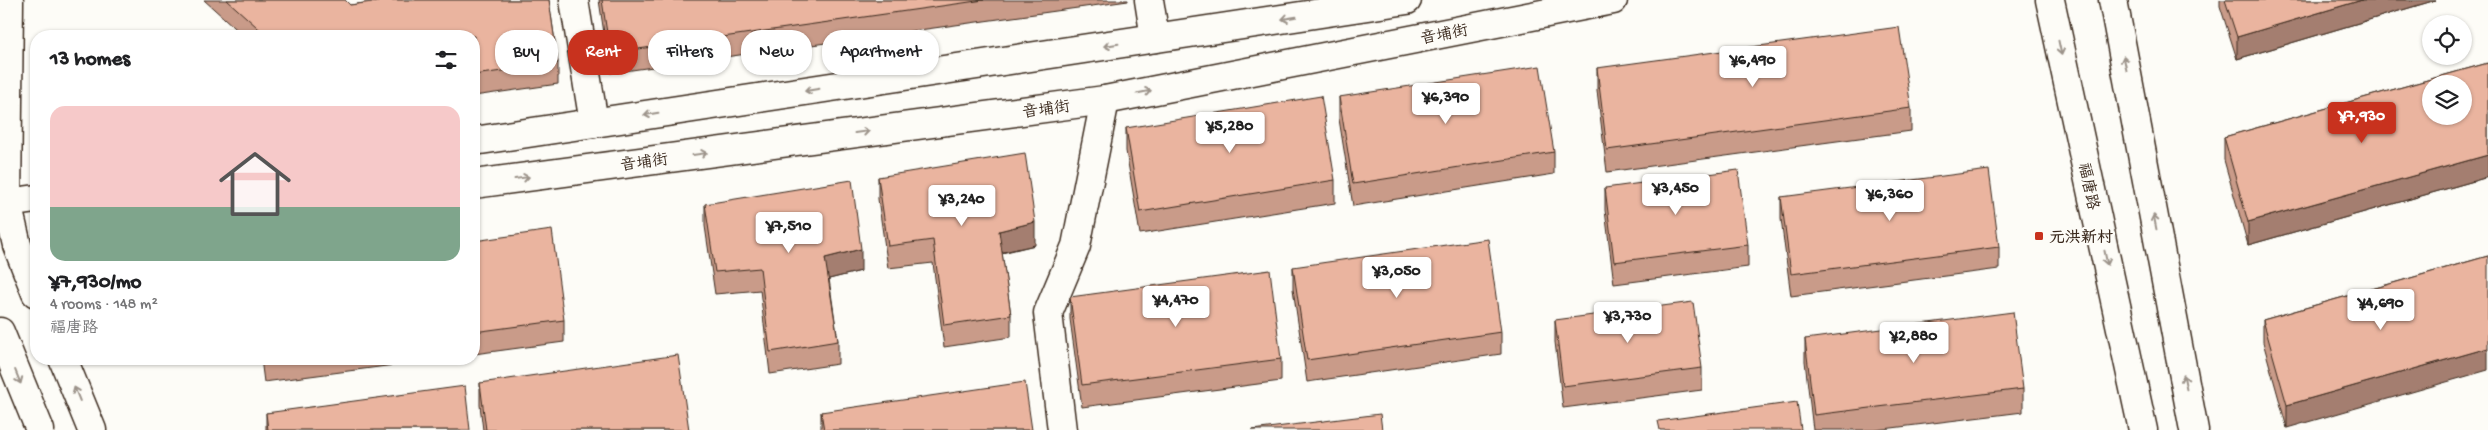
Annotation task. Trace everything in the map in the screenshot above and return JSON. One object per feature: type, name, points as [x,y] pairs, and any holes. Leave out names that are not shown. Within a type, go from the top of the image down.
[{"type":"street","points":[[9,0],[4,204],[30,277]]},
{"type":"street","points":[[574,0],[594,123]]},
{"type":"street","points":[[1149,0],[1155,38]]},
{"type":"street","points":[[480,140],[1407,0]]},
{"type":"street","name":"音埔街","points":[[480,183],[1105,100],[1613,0]]},
{"type":"street","name":"福唐路","points":[[2050,0],[2143,430]]},
{"type":"street","points":[[2113,0],[2194,430]]},
{"type":"street","points":[[1062,430],[1048,313],[1076,246],[1105,100]]},
{"type":"street","points":[[4,204],[30,200]]},
{"type":"street","points":[[0,332],[40,430]]},
{"type":"street","points":[[65,365],[92,430]]},
{"type":"building","points":[[227,0],[345,0],[350,5],[386,0],[549,0],[553,30],[495,30],[495,72],[480,74],[480,30],[260,30]]},
{"type":"building","points":[[602,0],[984,0],[772,30],[741,30],[741,34],[731,36],[731,30],[648,30],[648,48],[638,49],[638,30],[607,30]]},
{"type":"building","points":[[2225,0],[2362,0],[2237,37]]},
{"type":"building","points":[[1899,27],[1911,108],[1607,150],[1597,68]]},
{"type":"building","points":[[2488,63],[2488,155],[2248,222],[2224,137],[2422,82],[2422,125],[2472,125],[2472,75],[2445,75]]},
{"type":"building","points":[[1540,66],[1554,152],[1353,184],[1339,97]]},
{"type":"building","points":[[1321,96],[1335,180],[1140,212],[1126,128]]},
{"type":"building","points":[[1025,153],[1035,222],[999,231],[1011,315],[944,325],[933,240],[888,246],[878,177]]},
{"type":"building","points":[[1738,170],[1748,245],[1614,262],[1605,188]]},
{"type":"building","points":[[1989,170],[1999,247],[1791,274],[1781,197]]},
{"type":"building","points":[[852,180],[861,249],[825,258],[838,341],[770,352],[760,268],[715,272],[705,204]]},
{"type":"building","points":[[552,230],[564,320],[480,331],[480,240]]},
{"type":"building","points":[[1488,239],[1501,332],[1307,360],[1293,267]]},
{"type":"building","points":[[2488,256],[2488,348],[2287,405],[2263,320]]},
{"type":"building","points":[[1270,270],[1281,359],[1082,385],[1070,297]]},
{"type":"building","points":[[1693,302],[1702,368],[1563,386],[1555,320]]},
{"type":"building","points":[[2013,312],[2023,389],[1814,415],[1805,339]]},
{"type":"building","points":[[678,355],[689,430],[486,430],[480,383]]},
{"type":"building","points":[[1025,382],[1032,430],[824,430],[821,412]]},
{"type":"building","points":[[465,386],[470,430],[268,430],[266,413]]},
{"type":"building","points":[[1797,402],[1801,430],[1660,430],[1658,421]]},
{"type":"building","points":[[1380,414],[1382,430],[1252,430]]},
{"type":"place","name":"元洪新村","points":[[2039,236]]}]
